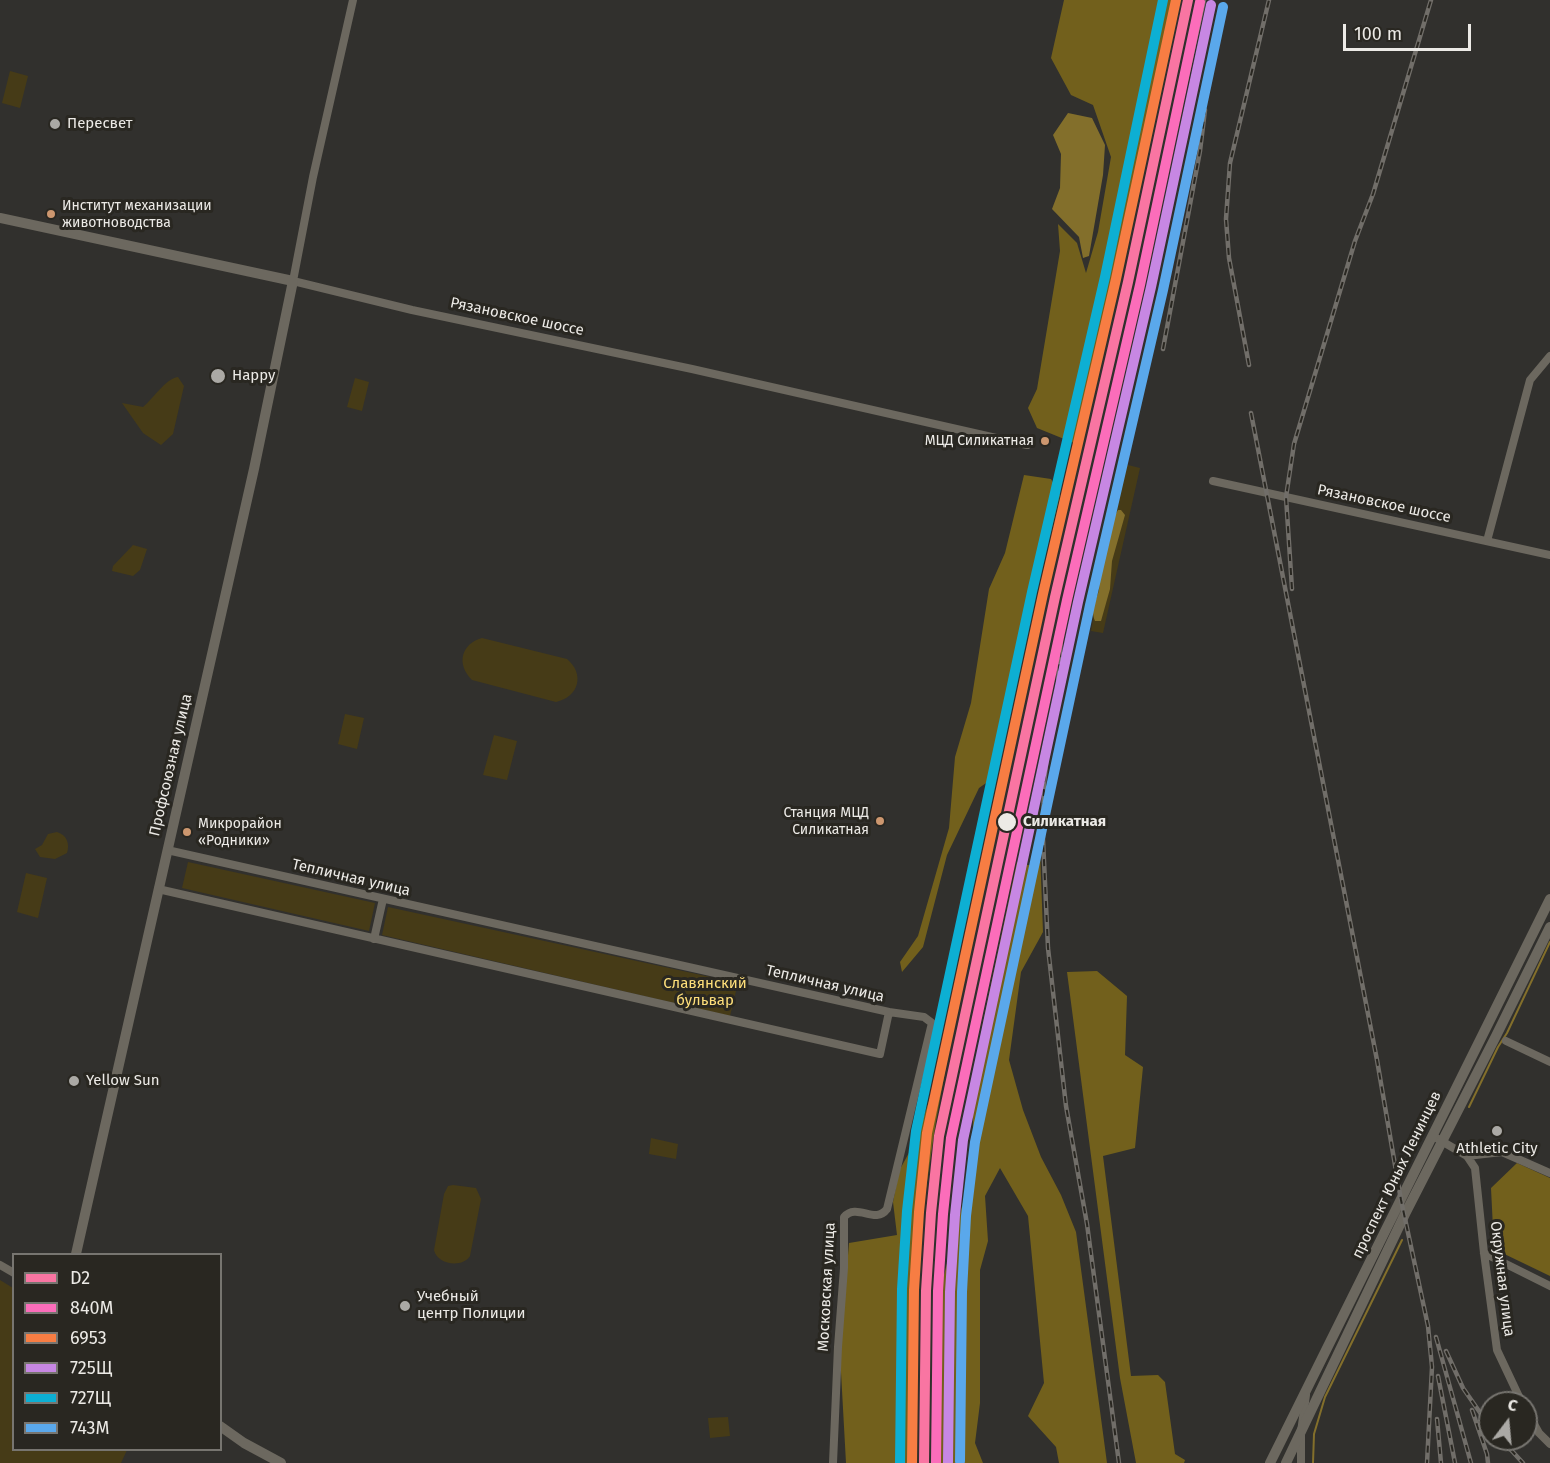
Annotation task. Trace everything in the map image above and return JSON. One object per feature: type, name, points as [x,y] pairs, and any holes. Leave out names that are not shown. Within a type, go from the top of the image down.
[{"type":"main road","name":"Рязановское шоссе","points":[[0,218],[293,281]]},
{"type":"main road","name":"Профсоюзная улица","points":[[76,1253],[254,469],[293,281]]},
{"type":"main road","name":"проспект Юных Ленинцев","points":[[1286,1463],[1550,899]]},
{"type":"main road","name":"проспект Юных Ленинцев","points":[[1270,1463],[1289,1422],[1437,1139],[1496,1036],[1550,927]]},
{"type":"main road","points":[[222,1427],[244,1443],[281,1463]]},
{"type":"street","points":[[293,281],[313,177],[353,0]]},
{"type":"street","name":"Рязановское шоссе","points":[[293,281],[412,310],[692,369],[1027,445]]},
{"type":"street","points":[[1487,542],[1530,380],[1550,356]]},
{"type":"street","name":"Рязановское шоссе","points":[[1213,481],[1550,555]]},
{"type":"street","name":"Тепличная улица","points":[[158,889],[880,1054],[889,1012],[167,850]]},
{"type":"street","points":[[374,939],[383,899]]},
{"type":"street","name":"Московская улица","points":[[832,1463],[844,1268],[844,1217],[848,1212],[854,1211],[878,1216],[887,1209],[932,1023],[924,1017],[889,1012]]},
{"type":"street","points":[[1506,1041],[1550,1062]]},
{"type":"street","points":[[1437,1139],[1467,1156],[1502,1152],[1550,1173]]},
{"type":"street","name":"Окружная улица","points":[[1467,1156],[1475,1168],[1497,1350],[1515,1391]]},
{"type":"street","points":[[1484,1253],[1550,1286]]},
{"type":"street","points":[[1301,1463],[1301,1432],[1307,1388]]},
{"type":"street","points":[[1289,1422],[1301,1432]]},
{"type":"street","points":[[1538,1431],[1550,1444]]},
{"type":"green space","points":[[10,71],[28,76],[20,108],[2,103]]},
{"type":"green space","points":[[178,377],[184,386],[173,434],[161,445],[143,433],[122,403],[143,407],[164,385]]},
{"type":"green space","points":[[355,378],[369,382],[362,411],[347,407]]},
{"type":"green space","points":[[1124,464],[1140,468],[1103,633],[1091,631],[1116,485]]},
{"type":"green space","points":[[133,545],[147,549],[140,570],[133,576],[112,571],[113,566]]},
{"type":"green space","points":[[482,638],[567,659],[576,671],[577,684],[574,690],[564,699],[556,702],[472,680],[464,668],[463,655],[469,645]]},
{"type":"green space","points":[[345,714],[364,718],[357,749],[338,744]]},
{"type":"green space","points":[[494,735],[517,741],[507,780],[483,775]]},
{"type":"green space","points":[[57,832],[67,840],[67,853],[55,859],[40,857],[35,849],[42,845],[48,834]]},
{"type":"green space","points":[[188,862],[375,903],[369,931],[182,888]]},
{"type":"green space","points":[[26,873],[47,878],[38,918],[17,912]]},
{"type":"green space","name":"Славянский бульвар","points":[[388,907],[738,983],[730,1016],[382,935]]},
{"type":"green space","points":[[651,1138],[678,1144],[676,1159],[649,1154]]},
{"type":"green space","points":[[448,1186],[476,1188],[481,1199],[470,1256],[462,1262],[450,1263],[440,1259],[434,1250],[444,1194]]},
{"type":"green space","points":[[0,1280],[12,1287],[12,1451],[127,1451],[121,1463],[0,1463]]},
{"type":"green space","points":[[728,1417],[730,1436],[710,1438],[708,1418]]},
{"type":"shaded area","points":[[1064,0],[1175,0],[1081,436],[1074,443],[1037,428],[1028,408],[1037,389],[1060,251],[1058,224],[1077,243],[1086,273],[1098,232],[1111,157],[1093,105],[1071,95],[1051,58]]},
{"type":"shaded area","points":[[1068,113],[1092,118],[1105,145],[1103,175],[1089,256],[1083,258],[1079,237],[1052,209],[1060,188],[1061,154],[1053,135]]},
{"type":"shaded area","points":[[1024,475],[1051,479],[1060,495],[989,781],[979,788],[947,855],[923,947],[902,972],[900,962],[918,936],[949,828],[955,757],[971,703],[989,589],[1005,553]]},
{"type":"shaded area","points":[[1118,510],[1125,515],[1112,561],[1110,589],[1101,621],[1095,621],[1093,609],[1099,590],[1098,572],[1101,555],[1107,532]]},
{"type":"shaded area","points":[[1040,850],[1043,932],[1021,972],[1009,1060],[1023,1110],[1041,1157],[1061,1195],[1076,1232],[1107,1463],[1059,1463],[1056,1447],[1028,1416],[1044,1383],[1028,1216],[1000,1168],[985,1196],[988,1241],[980,1270],[980,1403],[975,1443],[983,1463],[941,1463],[938,1409],[939,1294],[973,1164],[973,1098],[983,1023],[1017,862],[1032,866]]},
{"type":"shaded area","points":[[1097,971],[1127,996],[1125,1055],[1143,1067],[1135,1148],[1103,1156],[1131,1376],[1158,1375],[1165,1382],[1175,1454],[1185,1460],[1184,1463],[1136,1463],[1120,1378],[1067,972]]},
{"type":"shaded area","points":[[947,1024],[953,1028],[919,1236],[911,1376],[915,1463],[846,1463],[840,1354],[849,1243],[897,1235],[893,1202],[899,1171],[916,1140],[932,1092]]},
{"type":"shaded area","points":[[1517,1163],[1550,1178],[1550,1276],[1494,1249],[1491,1188]]},
{"type":"waterway","points":[[1469,1107],[1550,942]]},
{"type":"waterway","points":[[1313,1463],[1314,1434],[1325,1397],[1402,1240]]},
{"type":"railway","points":[[1119,1463],[1087,1224],[1066,1106],[1048,948],[1043,839],[1044,783],[1058,685],[1061,636],[1204,0]]},
{"type":"railway","points":[[1249,365],[1229,258],[1226,219],[1230,163],[1269,0]]},
{"type":"railway","points":[[1292,589],[1286,497],[1294,444],[1431,0]]},
{"type":"railway","points":[[1163,349],[1200,151],[1205,110]]},
{"type":"railway","points":[[1251,413],[1377,1060],[1401,1200],[1428,1326],[1432,1367],[1427,1463]]},
{"type":"railway","points":[[1436,1337],[1471,1463]]},
{"type":"railway","points":[[1446,1351],[1463,1388],[1478,1410]]},
{"type":"railway","points":[[1438,1376],[1455,1463]]},
{"type":"railway","points":[[1472,1410],[1488,1463]]},
{"type":"railway","points":[[1437,1419],[1441,1463]]},
{"type":"railway","points":[[1512,1451],[1523,1463]]},
{"type":"transit line","name":"727Щ","points":[[900,1463],[902,1289],[907,1211],[916,1131],[1032,592],[1105,277],[1163,0]]},
{"type":"transit line","name":"6953","points":[[912,1463],[914,1290],[927,1133],[1043,594],[1116,279],[1176,0]]},
{"type":"transit line","name":"D2","points":[[924,1463],[926,1291],[939,1136],[1055,597],[1128,282],[1188,0]]},
{"type":"transit line","name":"840М","points":[[936,1462],[938,1291],[951,1138],[1067,600],[1140,285],[1200,2]]},
{"type":"transit line","name":"725Щ","points":[[948,1462],[950,1292],[963,1140],[1078,602],[1151,287],[1211,5]]},
{"type":"transit line","name":"743М","points":[[960,1461],[962,1292],[966,1216],[975,1142],[1090,605],[1163,290],[1223,7]]},
{"type":"place","name":"Пересвет","points":[[55,124]]},
{"type":"place","name":"Институт механизации животноводства","points":[[51,214]]},
{"type":"place","name":"Happy","points":[[218,376]]},
{"type":"place","name":"МЦД Силикатная","points":[[1045,441]]},
{"type":"place","name":"Станция МЦД Силикатная","points":[[880,821]]},
{"type":"place","name":"Силикатная","points":[[1007,822]]},
{"type":"place","name":"Микрорайон «Родники»","points":[[187,832]]},
{"type":"place","name":"Yellow Sun","points":[[74,1081]]},
{"type":"place","name":"Athletic City","points":[[1497,1131]]},
{"type":"place","name":"Учебный центр Полиции","points":[[405,1306]]}]
